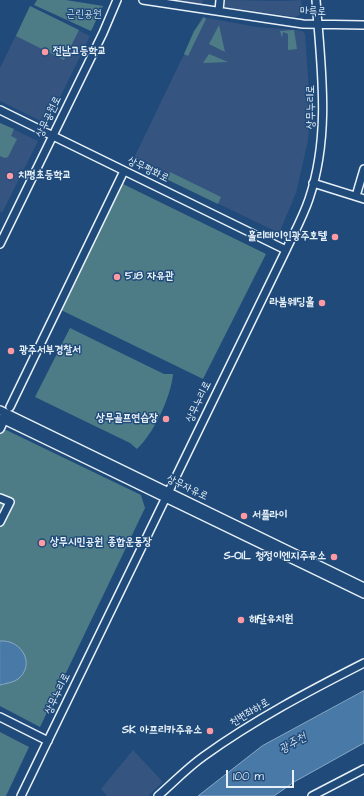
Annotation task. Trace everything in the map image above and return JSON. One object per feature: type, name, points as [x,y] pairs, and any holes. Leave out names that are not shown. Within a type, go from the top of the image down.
[{"type":"street","name":"상무공원로","points":[[0,244],[103,33],[117,0]]},
{"type":"street","name":"마륵로","points":[[142,0],[303,24],[364,26]]},
{"type":"street","points":[[219,11],[220,0]]},
{"type":"street","name":"상무누리로","points":[[21,796],[305,209],[314,183],[321,146],[324,113],[316,0]]},
{"type":"street","name":"상무평화로","points":[[0,110],[286,250]]},
{"type":"street","points":[[356,196],[364,169]]},
{"type":"street","points":[[10,407],[124,171]]},
{"type":"street","points":[[314,183],[364,199]]},
{"type":"street","name":"상무자유로","points":[[0,410],[364,594]]},
{"type":"street","name":"상무자유로","points":[[1,424],[167,494],[364,587]]},
{"type":"street","points":[[0,498],[10,502],[0,522]]},
{"type":"street","name":"천변좌하로","points":[[158,796],[202,757],[239,732],[309,691],[364,663]]},
{"type":"street","points":[[0,717],[48,741]]},
{"type":"street","points":[[312,796],[364,769]]},
{"type":"shaded area","points":[[174,0],[203,0],[202,4]]},
{"type":"shaded area","points":[[224,0],[301,0],[302,13],[296,17],[226,7],[223,5]]},
{"type":"shaded area","name":"전남고등학교","points":[[30,6],[90,36],[47,124],[0,101],[0,68]]},
{"type":"shaded area","points":[[202,17],[257,27],[297,30],[302,31],[305,34],[310,105],[308,140],[296,193],[280,231],[277,232],[132,162]]},
{"type":"shaded area","name":"치평초등학교","points":[[0,123],[38,141],[2,213],[0,211]]},
{"type":"shaded area","points":[[133,750],[163,782],[148,796],[107,796],[101,789]]},
{"type":"green space","name":"근린공원","points":[[37,0],[66,0],[103,6],[91,31],[34,5]]},
{"type":"green space","points":[[30,6],[79,30],[64,60],[16,36]]},
{"type":"green space","points":[[204,17],[206,19],[188,56],[184,54],[194,31]]},
{"type":"green space","points":[[219,25],[225,52],[209,44]]},
{"type":"green space","points":[[294,30],[297,49],[288,50],[288,34],[283,32],[282,38],[280,31]]},
{"type":"green space","points":[[209,54],[228,62],[203,63]]},
{"type":"green space","points":[[0,123],[14,129],[11,136],[17,139],[8,157],[5,158],[0,156]]},
{"type":"green space","points":[[170,172],[221,197],[218,204],[166,179]]},
{"type":"green space","points":[[123,184],[266,254],[203,379],[61,310]]},
{"type":"green space","points":[[70,328],[164,374],[173,374],[169,393],[161,414],[150,434],[137,449],[130,443],[35,397]]},
{"type":"green space","points":[[0,427],[141,495],[145,508],[40,727],[0,706]]},
{"type":"green space","points":[[0,732],[29,747],[6,796],[0,796]]},
{"type":"water","points":[[0,641],[8,641],[20,648],[26,660],[26,667],[18,679],[0,685]]},
{"type":"water","name":"광주천","points":[[364,691],[364,743],[294,782],[274,796],[198,796],[262,746]]},
{"type":"place","name":"전남고등학교","points":[[45,52]]},
{"type":"place","name":"치평초등학교","points":[[10,176]]},
{"type":"place","name":"홀리데이인광주호텔","points":[[335,237]]},
{"type":"place","name":"5.18 자유관","points":[[117,277]]},
{"type":"place","name":"라붐웨딩홀","points":[[322,303]]},
{"type":"place","name":"광주서부경찰서","points":[[11,351]]},
{"type":"place","name":"상무골프연습장","points":[[166,419]]},
{"type":"place","name":"서플라이","points":[[244,516]]},
{"type":"place","name":"상무시민공원 종합운동장","points":[[42,543]]},
{"type":"place","name":"S-OIL 청정이엔지주유소","points":[[334,557]]},
{"type":"place","name":"해달유치원","points":[[241,620]]},
{"type":"place","name":"SK 아프리카주유소","points":[[210,731]]}]
